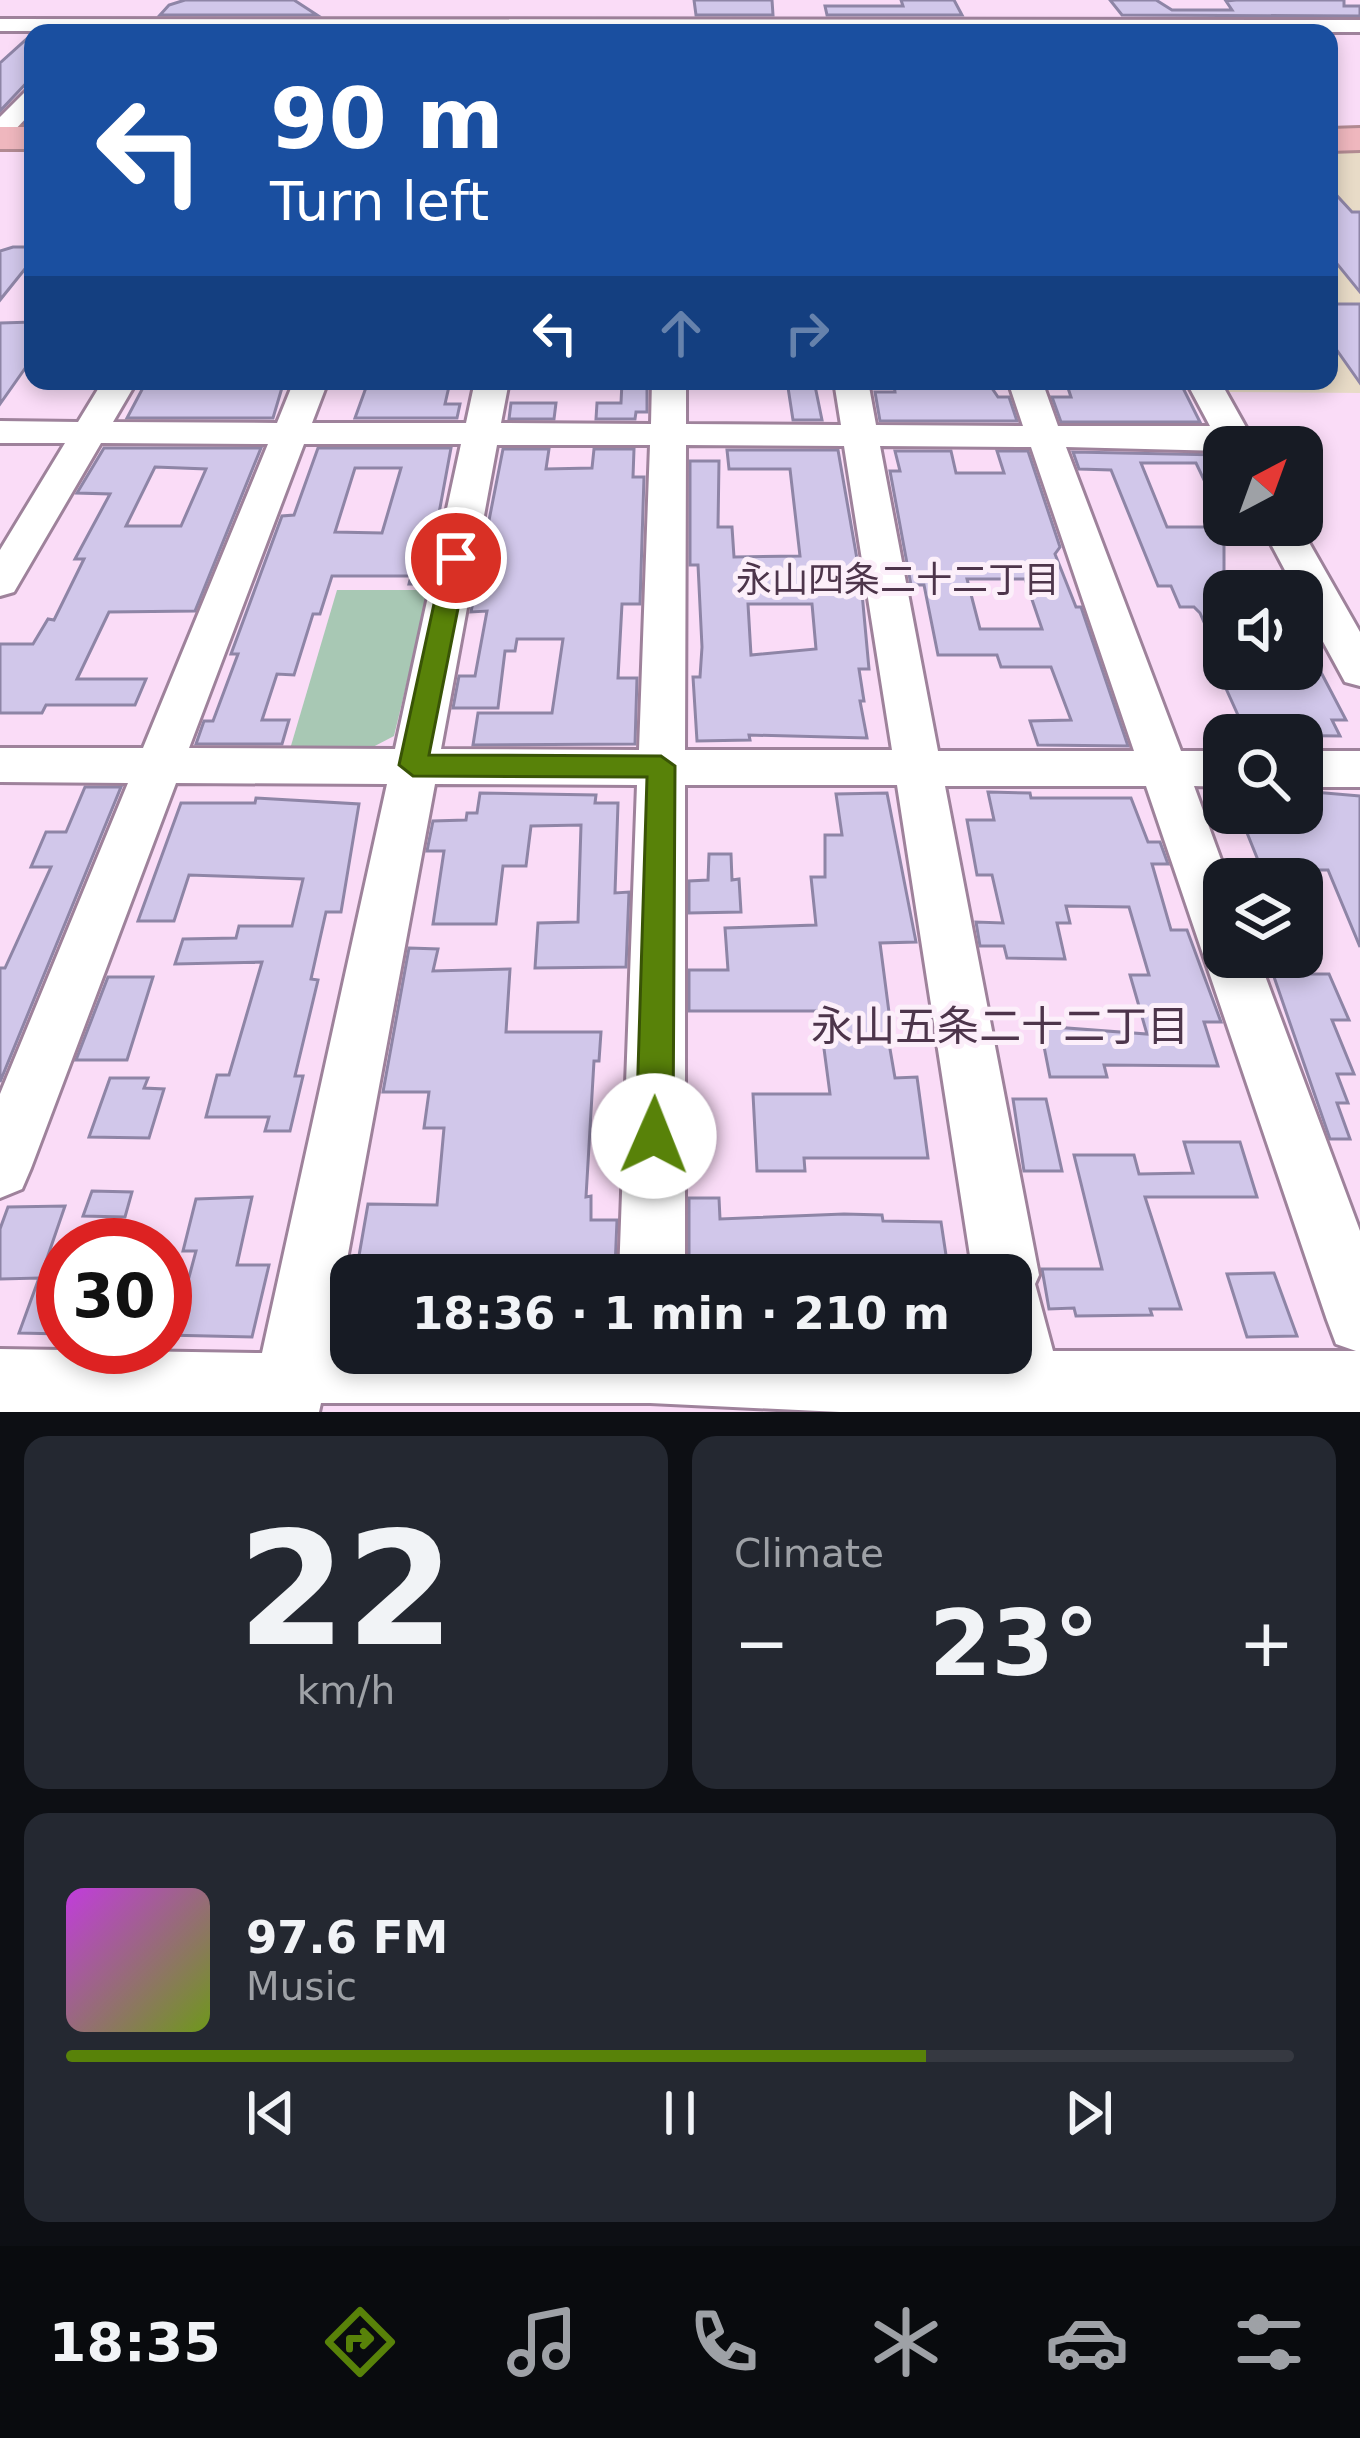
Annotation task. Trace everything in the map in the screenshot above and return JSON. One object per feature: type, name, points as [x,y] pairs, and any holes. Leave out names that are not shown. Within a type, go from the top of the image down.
[{"type":"street","points":[[104,24],[128,0]]},
{"type":"street","points":[[1110,0],[1128,24]]},
{"type":"street","points":[[1216,0],[1238,24]]},
{"type":"street","points":[[1323,0],[1357,29]]},
{"type":"street","points":[[0,134],[24,107]]},
{"type":"street","points":[[0,583],[115,390]]},
{"type":"street","points":[[0,1168],[308,390]]},
{"type":"street","points":[[289,1390],[490,390]]},
{"type":"street","points":[[652,1254],[669,390]]},
{"type":"street","points":[[853,390],[1002,1254]]},
{"type":"street","points":[[1028,390],[1203,879]]},
{"type":"street","points":[[1209,390],[1228,426]]},
{"type":"street","points":[[0,432],[1044,435],[1203,441]]},
{"type":"street","points":[[1292,546],[1360,671]]},
{"type":"street","points":[[0,765],[1203,769]]},
{"type":"street","points":[[1323,769],[1360,769]]},
{"type":"street","points":[[1238,978],[1360,1320]]},
{"type":"street","points":[[0,1383],[289,1390],[488,1374]]},
{"type":"street","points":[[779,1374],[1027,1399],[1360,1386]]},
{"type":"shaded area","points":[[1338,153],[1360,153],[1360,393],[1224,392],[1338,390]]},
{"type":"green space","points":[[337,590],[429,590],[394,736],[371,748],[290,749]]},
{"type":"building","points":[[185,0],[294,0],[317,15],[160,15],[169,5]]},
{"type":"building","points":[[694,0],[772,0],[773,15],[696,15]]},
{"type":"building","points":[[901,0],[954,0],[962,15],[827,15],[825,6],[903,6]]},
{"type":"building","points":[[1110,0],[1156,0],[1172,10],[1232,10],[1226,1],[1344,0],[1344,6],[1360,6],[1360,16],[1122,15]]},
{"type":"building","points":[[24,41],[24,86],[0,111],[0,63]]},
{"type":"building","points":[[1338,197],[1352,212],[1360,212],[1360,292],[1338,265]]},
{"type":"building","points":[[24,247],[24,270],[0,300],[0,251]]},
{"type":"building","points":[[1338,304],[1360,304],[1360,383],[1338,352]]},
{"type":"building","points":[[24,322],[24,370],[0,404],[0,323]]},
{"type":"building","points":[[142,390],[281,390],[273,418],[127,418]]},
{"type":"building","points":[[365,390],[448,390],[445,404],[460,404],[457,418],[355,418]]},
{"type":"building","points":[[622,390],[647,390],[647,412],[636,412],[635,419],[596,419],[597,403],[621,403]]},
{"type":"building","points":[[788,390],[816,390],[822,420],[793,420]]},
{"type":"building","points":[[993,390],[998,397],[1009,397],[1017,421],[880,421],[875,392]]},
{"type":"building","points":[[1069,390],[1184,390],[1200,422],[1061,422],[1052,397],[1071,397]]},
{"type":"building","points":[[511,403],[556,403],[554,419],[509,419]]},
{"type":"building","points":[[104,448],[261,448],[195,611],[109,612],[77,679],[146,679],[135,705],[46,705],[42,713],[0,713],[0,644],[33,644],[48,619],[54,620],[84,559],[75,559],[110,494],[77,493]],"holes":[[[155,467],[206,469],[181,526],[126,526]]]},
{"type":"building","points":[[318,448],[451,448],[426,584],[409,584],[411,576],[332,576],[320,614],[313,614],[294,675],[277,674],[262,720],[289,720],[282,744],[196,744],[204,721],[213,721],[238,654],[231,654],[282,516],[294,515]],"holes":[[[355,468],[401,468],[382,533],[335,532]]]},
{"type":"building","points":[[503,449],[549,449],[546,469],[592,468],[594,449],[634,449],[633,477],[644,477],[640,604],[622,604],[618,678],[637,678],[635,744],[473,745],[478,713],[552,713],[563,639],[517,639],[515,651],[505,651],[498,708],[453,708],[459,676],[475,676],[487,611],[471,612]]},
{"type":"building","points":[[727,450],[838,450],[861,582],[869,669],[859,669],[864,701],[860,701],[867,738],[749,735],[750,740],[697,741],[693,677],[700,677],[702,647],[698,565],[690,565],[690,461],[719,461],[718,527],[732,527],[734,557],[800,556],[790,469],[729,469]],"holes":[[[748,604],[812,604],[816,649],[751,655]]]},
{"type":"building","points":[[895,451],[951,451],[956,473],[1004,473],[997,451],[1028,451],[1060,547],[1055,554],[1076,607],[1081,607],[1128,746],[1038,745],[1030,721],[1071,720],[1051,667],[1001,667],[997,655],[938,655],[924,585],[911,585],[890,471],[900,471]],"holes":[[[967,579],[1025,579],[1042,629],[980,629]]]},
{"type":"building","points":[[1073,452],[1203,455],[1203,478],[1196,463],[1141,463],[1167,527],[1203,527],[1203,546],[1224,546],[1224,570],[1203,570],[1203,620],[1194,607],[1180,607],[1171,586],[1158,586],[1111,470],[1079,469]]},
{"type":"building","points":[[1323,676],[1346,720],[1332,720],[1340,736],[1323,736],[1323,714],[1238,714],[1227,690],[1323,690]]},
{"type":"building","points":[[85,787],[121,787],[0,1082],[0,968],[5,968],[51,867],[31,867],[46,832],[66,832]]},
{"type":"building","points":[[988,792],[1030,793],[1031,798],[1131,798],[1148,842],[1160,842],[1168,864],[1152,864],[1171,930],[1187,930],[1221,1022],[1204,1022],[1218,1066],[1104,1065],[1107,1077],[1050,1077],[1040,1026],[1147,1034],[1130,975],[1149,975],[1129,907],[1066,906],[1070,923],[1057,923],[1065,959],[1007,958],[1004,946],[980,946],[976,922],[1003,923],[992,875],[977,875],[967,820],[994,820]]},
{"type":"building","points":[[480,793],[596,795],[595,803],[618,803],[615,893],[629,892],[626,967],[535,968],[538,923],[578,922],[581,825],[531,826],[526,866],[503,866],[496,924],[433,924],[444,851],[427,851],[433,821],[466,820],[467,813],[477,813]]},
{"type":"building","points":[[887,793],[916,942],[880,943],[890,1020],[885,1020],[895,1078],[917,1077],[928,1158],[804,1158],[805,1171],[757,1171],[753,1094],[830,1094],[819,1011],[689,1011],[689,970],[728,970],[725,928],[816,925],[811,877],[825,877],[825,835],[842,835],[836,794]]},
{"type":"building","points":[[1323,793],[1360,796],[1360,947],[1328,870],[1323,870],[1323,858],[1257,858],[1247,834],[1323,834]]},
{"type":"building","points":[[256,798],[359,804],[341,912],[326,912],[311,979],[318,980],[295,1076],[303,1076],[290,1131],[265,1131],[269,1117],[206,1117],[217,1075],[229,1075],[262,962],[175,964],[183,939],[236,938],[239,926],[292,926],[303,879],[189,875],[174,921],[138,921],[181,803],[255,803]]},
{"type":"building","points":[[709,854],[731,854],[732,880],[739,879],[741,912],[689,913],[689,881],[708,880]]},
{"type":"building","points":[[409,948],[438,949],[433,971],[510,969],[506,1032],[601,1032],[599,1061],[594,1061],[586,1197],[591,1196],[591,1220],[617,1220],[616,1254],[359,1254],[368,1204],[437,1205],[444,1128],[424,1128],[429,1092],[383,1092]]},
{"type":"building","points":[[1329,974],[1349,1020],[1332,1020],[1354,1074],[1337,1074],[1348,1103],[1337,1103],[1350,1139],[1330,1139],[1274,978]]},
{"type":"building","points":[[108,977],[153,977],[127,1060],[76,1060]]},
{"type":"building","points":[[110,1078],[148,1078],[144,1088],[164,1089],[149,1138],[89,1137]]},
{"type":"building","points":[[1013,1099],[1046,1099],[1062,1171],[1024,1171]]},
{"type":"building","points":[[1184,1142],[1240,1142],[1257,1197],[1145,1197],[1181,1309],[1150,1309],[1152,1315],[1076,1316],[1074,1308],[1049,1309],[1042,1269],[1102,1269],[1074,1155],[1134,1155],[1139,1174],[1193,1173]]},
{"type":"building","points":[[92,1191],[132,1192],[125,1217],[83,1216]]},
{"type":"building","points":[[252,1197],[237,1265],[269,1265],[252,1337],[192,1336],[196,1251],[192,1251],[191,1218],[196,1199]]},
{"type":"building","points":[[689,1198],[719,1198],[720,1219],[844,1214],[882,1215],[883,1221],[941,1222],[946,1254],[689,1254]]},
{"type":"building","points":[[65,1206],[61,1218],[36,1218],[36,1278],[0,1279],[0,1229],[8,1207]]},
{"type":"building","points":[[1274,1273],[1297,1336],[1247,1337],[1227,1274]]},
{"type":"building","points":[[36,1286],[36,1333],[19,1333]]},
{"type":"district","name":"永山四条二十二丁目","points":[[898,579]]},
{"type":"district","name":"永山五条二十二丁目","points":[[1000,1026]]},
{"type":"route","points":[[456,558],[413,765],[661,766],[654,1136]]}]
